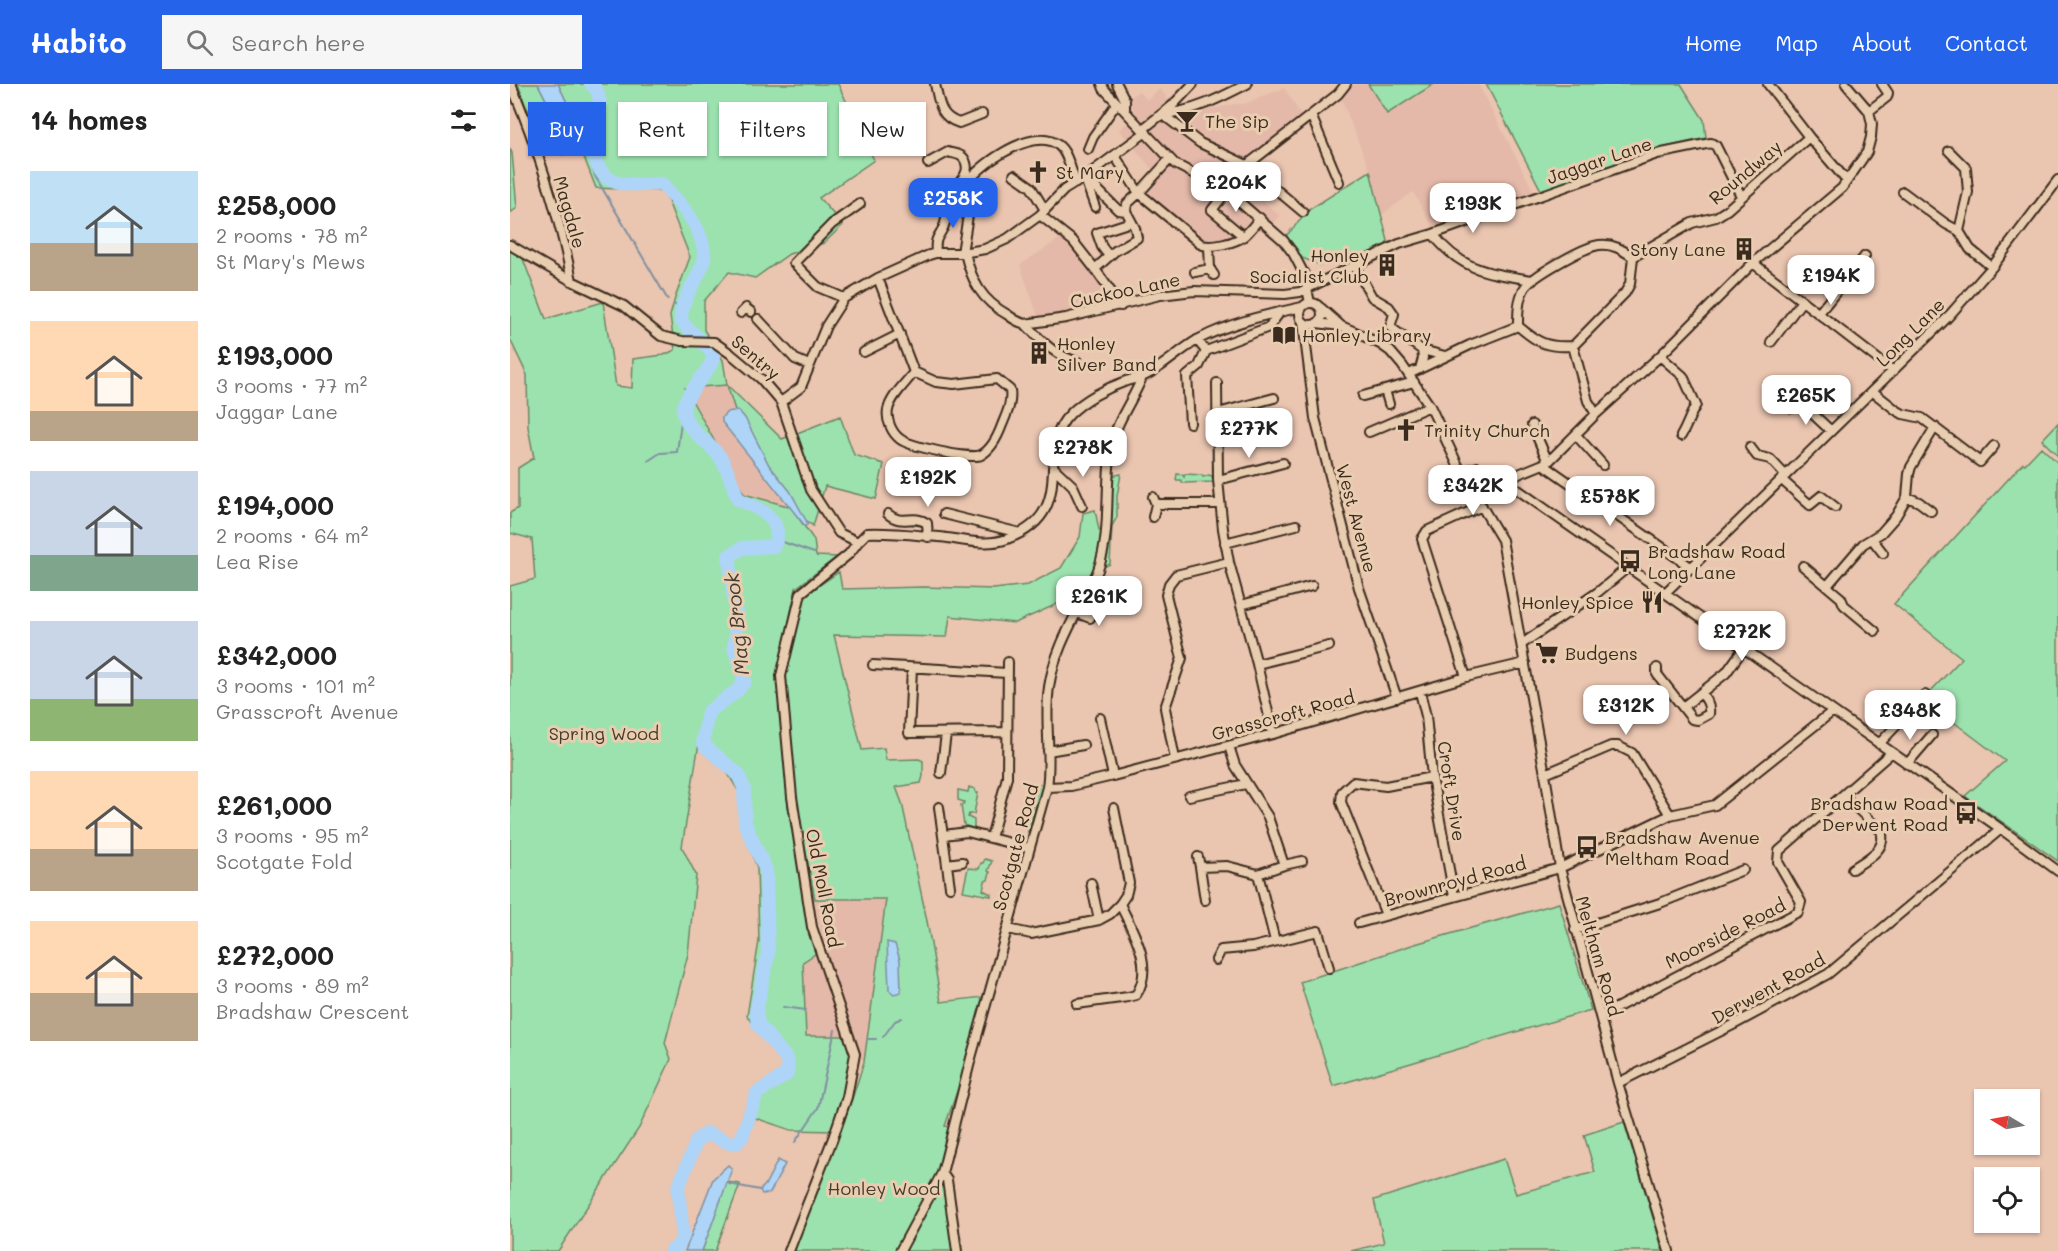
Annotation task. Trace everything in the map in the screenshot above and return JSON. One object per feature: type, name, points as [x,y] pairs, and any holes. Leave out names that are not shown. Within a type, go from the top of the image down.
[{"type":"street","name":"Magdale","points":[[511,84],[527,123],[559,219],[572,281]]},
{"type":"street","points":[[935,84],[939,107],[953,121],[959,123],[982,114]]},
{"type":"street","points":[[1102,84],[1104,89],[1169,159],[1227,191],[1282,240],[1293,253],[1304,274],[1307,289],[1306,305],[1300,314],[1303,321]]},
{"type":"street","points":[[1117,84],[1125,100],[1125,110]]},
{"type":"street","points":[[1193,84],[1115,156],[1064,190],[1042,213],[1007,239],[985,249],[963,253],[936,253],[878,278],[844,298],[826,326],[801,387],[781,402],[811,490],[839,533],[858,542],[867,533],[880,532],[987,543],[1005,540],[1036,523],[1045,512],[1052,491],[1060,429],[1069,415],[1102,392],[1124,381],[1142,377],[1197,340],[1244,320],[1316,304],[1341,326]]},
{"type":"street","points":[[1162,114],[1174,113],[1214,101],[1247,84]]},
{"type":"street","points":[[1244,236],[1212,210],[1247,165],[1338,94],[1346,84]]},
{"type":"street","points":[[1768,84],[1847,181]]},
{"type":"street","points":[[1504,480],[1546,463],[1596,414],[1660,357],[1753,263],[1842,188],[1867,152],[1872,124],[1869,111],[1846,84]]},
{"type":"street","points":[[1869,111],[1887,97],[1891,89],[1882,84]]},
{"type":"street","points":[[1088,148],[1117,103]]},
{"type":"street","points":[[1162,114],[1200,143],[1247,165],[1303,212]]},
{"type":"street","points":[[1311,115],[1339,182]]},
{"type":"street","name":"Roundway","points":[[1634,256],[1692,222],[1716,217],[1727,210],[1809,137]]},
{"type":"street","points":[[958,196],[966,183],[988,161],[1038,138],[1051,141],[1063,149],[1076,183]]},
{"type":"street","name":"Jaggar Lane","points":[[1307,289],[1399,244],[1657,154],[1711,143],[1716,146],[1742,196]]},
{"type":"street","points":[[1949,151],[1966,168],[1968,192],[1959,231]]},
{"type":"street","points":[[928,163],[948,152],[961,155],[966,160],[967,166],[967,172],[950,201],[944,226],[937,235],[936,253]]},
{"type":"street","points":[[1115,156],[1140,193],[1202,245],[1209,247],[1244,236],[1260,218]]},
{"type":"street","points":[[1137,235],[1126,212],[1127,204],[1140,193],[1169,159]]},
{"type":"street","points":[[1014,175],[1031,187],[1042,213],[1073,241],[1121,306]]},
{"type":"street","points":[[1085,177],[1095,207]]},
{"type":"street","points":[[1085,177],[1118,210],[1126,212]]},
{"type":"street","name":"Long Lane","points":[[1666,592],[1947,318],[1992,267],[2058,180]]},
{"type":"street","points":[[1903,192],[1959,231],[1970,249],[1992,267]]},
{"type":"street","points":[[844,298],[818,287],[794,262],[832,224],[860,204]]},
{"type":"street","points":[[969,209],[963,253],[983,296],[992,306],[1022,323],[1048,349],[1064,358],[1078,362]]},
{"type":"street","points":[[1109,256],[1097,234],[1131,222]]},
{"type":"street","points":[[1433,234],[1454,257],[1484,272],[1532,280]]},
{"type":"street","points":[[1095,269],[1122,246],[1134,241],[1137,235]]},
{"type":"street","points":[[1137,235],[1147,236]]},
{"type":"street","points":[[510,245],[572,281]]},
{"type":"street","points":[[1599,245],[1620,248],[1634,256],[1630,284],[1625,293],[1573,346],[1555,347],[1541,343],[1518,326],[1520,301],[1524,287],[1551,267],[1599,245]]},
{"type":"street","points":[[1196,272],[1212,272],[1209,247]]},
{"type":"street","points":[[1819,313],[1865,256]]},
{"type":"street","points":[[1753,263],[1893,371]]},
{"type":"street","points":[[1355,267],[1372,297],[1389,307],[1394,314],[1390,327],[1422,350],[1447,356]]},
{"type":"street","points":[[878,278],[914,372],[936,382],[954,384],[997,379],[1010,390],[1011,400],[997,438],[982,454],[975,457],[959,456],[901,440],[893,431],[888,411],[892,400],[914,372]]},
{"type":"street","name":"Sentry","points":[[572,281],[624,306],[661,336],[689,342],[707,340],[714,342],[761,380],[781,402]]},
{"type":"street","name":"Cuckoo Lane","points":[[1022,323],[1066,318],[1160,296],[1199,291],[1272,294],[1300,292],[1307,289]]},
{"type":"street","points":[[1771,342],[1802,301]]},
{"type":"street","points":[[741,313],[746,308],[751,312]]},
{"type":"street","points":[[1316,323],[1322,317],[1321,308]]},
{"type":"street","points":[[1280,312],[1307,324],[1341,326]]},
{"type":"street","points":[[1190,423],[1187,376],[1199,366],[1206,351],[1269,327],[1280,312]]},
{"type":"street","points":[[758,319],[795,359],[809,365]]},
{"type":"street","name":"West Avenue","points":[[1303,321],[1315,418],[1359,588],[1396,698]]},
{"type":"street","name":"West Avenue","points":[[1307,342],[1316,323]]},
{"type":"street","name":"Meltham Road","points":[[1341,326],[1390,351],[1409,374],[1430,406],[1461,472],[1502,540],[1560,868],[1618,1083],[1669,1251]]},
{"type":"street","points":[[1409,374],[1518,326]]},
{"type":"street","points":[[864,352],[900,334]]},
{"type":"street","points":[[1197,340],[1206,351]]},
{"type":"street","points":[[1573,346],[1588,400],[1596,414]]},
{"type":"street","points":[[1420,369],[1423,358],[1422,350]]},
{"type":"street","points":[[1660,357],[1683,376],[1695,399],[1696,405],[1681,436]]},
{"type":"street","name":"Scotgate Road","points":[[900,1251],[942,1173],[971,1058],[1047,787],[1047,713],[1052,671],[1064,637],[1098,570],[1106,528],[1109,467],[1113,440],[1123,412],[1137,390],[1142,377]]},
{"type":"street","points":[[1363,396],[1414,382]]},
{"type":"street","points":[[1217,383],[1219,504],[1225,543],[1273,734]]},
{"type":"street","points":[[1385,390],[1389,404]]},
{"type":"street","points":[[1872,391],[1903,414],[1922,418],[1980,462],[1995,446]]},
{"type":"street","points":[[1792,408],[1806,394]]},
{"type":"street","points":[[1218,412],[1274,398]]},
{"type":"street","points":[[1799,401],[1831,431]]},
{"type":"street","points":[[1369,432],[1430,406]]},
{"type":"street","points":[[1532,425],[1546,463],[1692,568]]},
{"type":"street","points":[[1827,586],[1863,544],[1881,533],[1896,516],[1907,497],[1908,474],[1911,467],[1935,427]]},
{"type":"street","points":[[1576,435],[1603,465]]},
{"type":"street","points":[[1750,447],[1757,456],[1770,459],[1784,478],[1810,505],[1821,496],[1835,507]]},
{"type":"street","points":[[1218,480],[1283,463]]},
{"type":"street","points":[[1461,472],[1479,467],[1504,480],[1628,568],[1666,592],[2058,871]]},
{"type":"street","points":[[1054,468],[1073,486],[1082,506]]},
{"type":"street","points":[[1907,497],[1931,511]]},
{"type":"street","points":[[1153,517],[1154,501],[1219,504]]},
{"type":"street","points":[[1466,677],[1422,539],[1427,531],[1482,506]]},
{"type":"street","points":[[888,514],[901,521],[921,519],[927,523],[928,537]]},
{"type":"street","points":[[944,514],[1020,533]]},
{"type":"street","points":[[1225,543],[1296,525]]},
{"type":"street","points":[[1872,539],[1882,553]]},
{"type":"street","name":"Old Moll Road","points":[[789,1251],[834,1138],[847,1096],[855,1054],[812,927],[792,797],[781,676],[801,593],[849,554],[858,542]]},
{"type":"street","points":[[1175,759],[1165,708],[1182,658],[1166,595],[1169,584],[1176,575],[1229,562]]},
{"type":"street","points":[[1803,566],[1875,631]]},
{"type":"street","points":[[1522,644],[1598,592],[1628,568]]},
{"type":"street","points":[[1241,605],[1312,586]]},
{"type":"street","points":[[1077,613],[1090,618],[1096,606],[1094,600],[1096,595]]},
{"type":"street","points":[[1257,664],[1329,646]]},
{"type":"street","points":[[1683,707],[1726,673],[1744,648]]},
{"type":"street","points":[[991,838],[1006,785],[1008,662]]},
{"type":"street","name":"Grasscroft Road","points":[[1047,787],[1071,786],[1229,746],[1466,677],[1525,663]]},
{"type":"street","points":[[873,665],[1007,673]]},
{"type":"street","points":[[912,668],[909,733],[1007,732]]},
{"type":"street","points":[[1657,668],[1657,674],[1692,719],[1698,720],[1709,714],[1710,708],[1707,700],[1701,693]]},
{"type":"street","name":"Croft Drive","points":[[1420,692],[1426,716],[1432,777],[1455,896]]},
{"type":"street","points":[[1879,744],[1924,695]]},
{"type":"street","name":"Brownroyd Road","points":[[1359,923],[1560,868],[1670,815],[1715,805],[1833,711]]},
{"type":"street","points":[[1100,718],[1113,776]]},
{"type":"street","points":[[941,773],[946,734]]},
{"type":"street","points":[[1907,764],[1932,735]]},
{"type":"street","points":[[1048,751],[1083,745]]},
{"type":"street","points":[[1229,746],[1235,765],[1268,817],[1284,865]]},
{"type":"street","points":[[1545,774],[1611,746],[1618,746],[1632,753],[1670,815]]},
{"type":"street","name":"Moorside Road","points":[[1601,1016],[1798,912],[1802,902],[1778,862],[1779,851],[1783,845],[1891,753]]},
{"type":"street","points":[[1386,915],[1341,802],[1342,792],[1353,782],[1386,786],[1432,777]]},
{"type":"street","points":[[1189,796],[1246,784]]},
{"type":"street","points":[[1844,795],[1881,831],[1883,836],[1881,847],[1852,869]]},
{"type":"street","points":[[939,807],[951,887]]},
{"type":"street","points":[[1008,929],[1031,934],[1099,920],[1110,914],[1120,904],[1126,895],[1129,882],[1114,808]]},
{"type":"street","name":"Derwent Road","points":[[1618,1083],[1828,974],[2001,829]]},
{"type":"street","points":[[944,835],[967,832],[1029,848]]},
{"type":"street","points":[[1198,857],[1205,900]]},
{"type":"street","points":[[1200,867],[1227,867],[1258,874],[1302,861]]},
{"type":"street","points":[[947,864],[962,862]]},
{"type":"street","points":[[1575,930],[1660,903],[1743,870]]},
{"type":"street","points":[[1258,874],[1275,941]]},
{"type":"street","points":[[1091,883],[1099,920]]},
{"type":"street","points":[[1077,1004],[1136,995],[1142,986],[1142,954],[1120,904]]},
{"type":"street","points":[[1216,960],[1221,951],[1253,947],[1318,931],[1329,968]]},
{"type":"street","points":[[942,1173],[946,1180],[957,1251]]},
{"type":"shaded area","points":[[1352,84],[1478,84],[1535,194],[1434,228],[1413,192],[1381,215],[1370,171],[1342,100]]},
{"type":"shaded area","points":[[1284,88],[1301,115],[1247,159],[1195,136],[1187,130],[1199,112],[1244,104]]},
{"type":"shaded area","points":[[1160,89],[1170,102],[1158,114],[1241,166],[1241,182],[1280,216],[1274,223],[1261,212],[1241,232],[1214,241],[1204,241],[1146,191],[1157,175],[1119,130],[1137,114],[1127,101],[1139,91],[1147,100]]},
{"type":"shaded area","points":[[1061,238],[1081,255],[1111,300],[1053,318],[1039,319],[1020,265]]},
{"type":"shaded area","points":[[727,385],[739,423],[791,508],[744,494],[685,387]]},
{"type":"shaded area","points":[[815,899],[887,899],[864,1062],[844,1036],[806,1036],[803,962],[818,952],[823,942]]},
{"type":"green space","name":"Spring Wood","points":[[518,84],[538,84],[547,102],[528,102],[528,110]]},
{"type":"green space","name":"Spring Wood","points":[[558,84],[838,84],[847,102],[839,102],[839,156],[872,156],[874,160],[819,198],[843,225],[824,243],[789,254],[755,278],[729,272],[704,301],[704,330],[723,360],[727,385],[782,439],[840,416],[854,455],[884,464],[876,499],[825,486],[813,526],[793,510],[814,540],[816,556],[837,557],[796,588],[778,675],[788,806],[812,934],[818,952],[803,962],[806,1036],[844,1036],[849,1047],[851,1071],[846,1096],[834,1131],[791,1130],[746,1115],[756,1093],[764,1084],[785,1071],[785,1066],[747,1016],[759,941],[757,868],[741,822],[742,797],[727,772],[699,743],[682,847],[696,875],[688,954],[665,1043],[671,1059],[639,1128],[558,1251],[510,1251],[510,586],[535,579],[532,539],[510,533],[510,513],[518,508],[518,468],[534,458],[528,427],[527,375],[510,339],[510,241],[518,246],[546,319],[603,302],[616,386],[632,388],[633,359],[664,355],[675,350],[670,316],[690,257],[664,191],[596,188],[584,156],[606,156],[606,102],[567,102]],"holes":[[[727,385],[739,423],[791,507],[744,494],[685,388]]]},
{"type":"green space","points":[[1368,84],[1434,84],[1387,114]]},
{"type":"green space","points":[[1486,84],[1681,84],[1704,120],[1706,138],[1658,149],[1542,192]]},
{"type":"green space","points":[[510,149],[517,208],[510,213]]},
{"type":"green space","points":[[1370,171],[1388,241],[1384,248],[1354,261],[1348,252],[1320,265],[1302,258],[1286,236],[1310,209]]},
{"type":"green space","points":[[2058,423],[2058,456],[2042,440]]},
{"type":"green space","points":[[2041,447],[2058,463],[2058,861],[1965,796],[2005,761],[1927,702],[1933,695],[1930,692],[1962,658],[1894,604],[2023,463],[2025,464]]},
{"type":"green space","name":"Honley Wood","points":[[1121,474],[1117,496],[1117,517],[1112,526],[1110,564],[1095,571],[1084,592],[1015,623],[950,616],[947,637],[834,635],[862,750],[884,748],[886,760],[919,759],[923,761],[921,783],[896,787],[902,803],[927,921],[941,1002],[983,997],[963,1074],[945,1126],[959,1130],[948,1164],[944,1193],[954,1251],[794,1251],[864,1062],[886,899],[815,899],[796,803],[786,675],[805,595],[839,572],[842,589],[923,587],[994,589],[1028,585],[1061,568],[1080,537],[1083,513],[1095,510],[1099,530],[1108,530],[1111,476]]},
{"type":"green space","points":[[1177,474],[1184,477],[1185,474],[1202,475],[1203,477],[1209,475],[1212,476],[1213,482],[1183,483],[1181,480],[1176,480]]},
{"type":"green space","points":[[1039,784],[1044,785],[1028,833],[1028,828],[1024,826],[1025,823],[1018,820],[1023,812],[1030,814]]},
{"type":"green space","points":[[969,787],[978,793],[974,814],[969,814],[968,817],[974,820],[974,829],[964,825],[961,805],[964,802],[958,800],[958,790],[968,792]]},
{"type":"green space","points":[[985,859],[992,861],[988,871],[990,872],[988,880],[985,881],[983,890],[991,896],[963,891],[968,868],[979,869]]},
{"type":"green space","points":[[1559,903],[1591,1010],[1333,1086],[1300,982],[1415,944]]},
{"type":"green space","points":[[1624,1122],[1663,1251],[1351,1251],[1384,1243],[1374,1200],[1504,1159],[1516,1194],[1595,1172],[1584,1135]]},
{"type":"green space","points":[[727,1182],[740,1184],[715,1251],[702,1251]]},
{"type":"water","points":[[538,84],[558,84],[567,102],[547,102]]},
{"type":"water","points":[[738,410],[745,418],[769,465],[790,491],[808,524],[805,526],[722,422],[722,417],[727,412]]},
{"type":"water","points":[[887,942],[895,944],[900,960],[901,992],[894,994],[889,990]]},
{"type":"water","points":[[778,1160],[785,1164],[770,1193],[762,1194],[760,1190]]},
{"type":"water","points":[[728,1165],[732,1169],[702,1251],[685,1251],[713,1179]]},
{"type":"waterway","name":"Mag Brook","points":[[591,84],[598,93],[600,105],[594,147],[596,160],[602,172],[619,183],[662,184],[697,228],[704,249],[704,262],[686,297],[681,320],[709,348],[714,358],[687,399],[683,412],[690,426],[720,457],[738,499],[768,516],[773,522],[777,537],[774,546],[742,548],[729,556],[737,622],[734,647],[745,681],[738,690],[708,712],[703,741],[706,747],[738,774],[744,788],[745,824],[766,870],[768,954],[756,1012],[758,1024],[785,1057],[788,1064],[787,1074],[757,1093],[742,1137],[737,1143],[730,1143],[707,1133],[697,1140],[678,1188],[683,1236],[678,1246],[671,1251]]},
{"type":"waterway","points":[[588,156],[595,176],[668,300]]},
{"type":"waterway","points":[[674,304],[681,309]]},
{"type":"waterway","points":[[648,461],[660,453],[677,452],[682,415]]},
{"type":"waterway","points":[[777,540],[814,553]]},
{"type":"waterway","points":[[783,1007],[806,1010]]},
{"type":"waterway","points":[[883,1037],[895,1021],[902,1018]]},
{"type":"waterway","points":[[795,1142],[818,1108],[835,1030]]},
{"type":"waterway","points":[[868,1039],[876,1039]]},
{"type":"waterway","points":[[729,1184],[760,1190]]},
{"type":"place","name":"The Sip","points":[[1187,121]]},
{"type":"place","name":"St Mary","points":[[1038,172]]},
{"type":"place","name":"Stony Lane","points":[[1744,249]]},
{"type":"place","name":"Honley Socialist Club","points":[[1387,265]]},
{"type":"place","name":"Honley Library","points":[[1284,335]]},
{"type":"place","name":"Honley Silver Band","points":[[1039,353]]},
{"type":"place","name":"Trinity Church","points":[[1406,430]]},
{"type":"place","name":"Bradshaw Road Long Lane","points":[[1630,561]]},
{"type":"place","name":"Honley Spice","points":[[1652,602]]},
{"type":"place","name":"Budgens","points":[[1547,653]]},
{"type":"place","name":"Bradshaw Road Derwent Road","points":[[1966,813]]},
{"type":"place","name":"Bradshaw Avenue Meltham Road","points":[[1587,847]]}]
